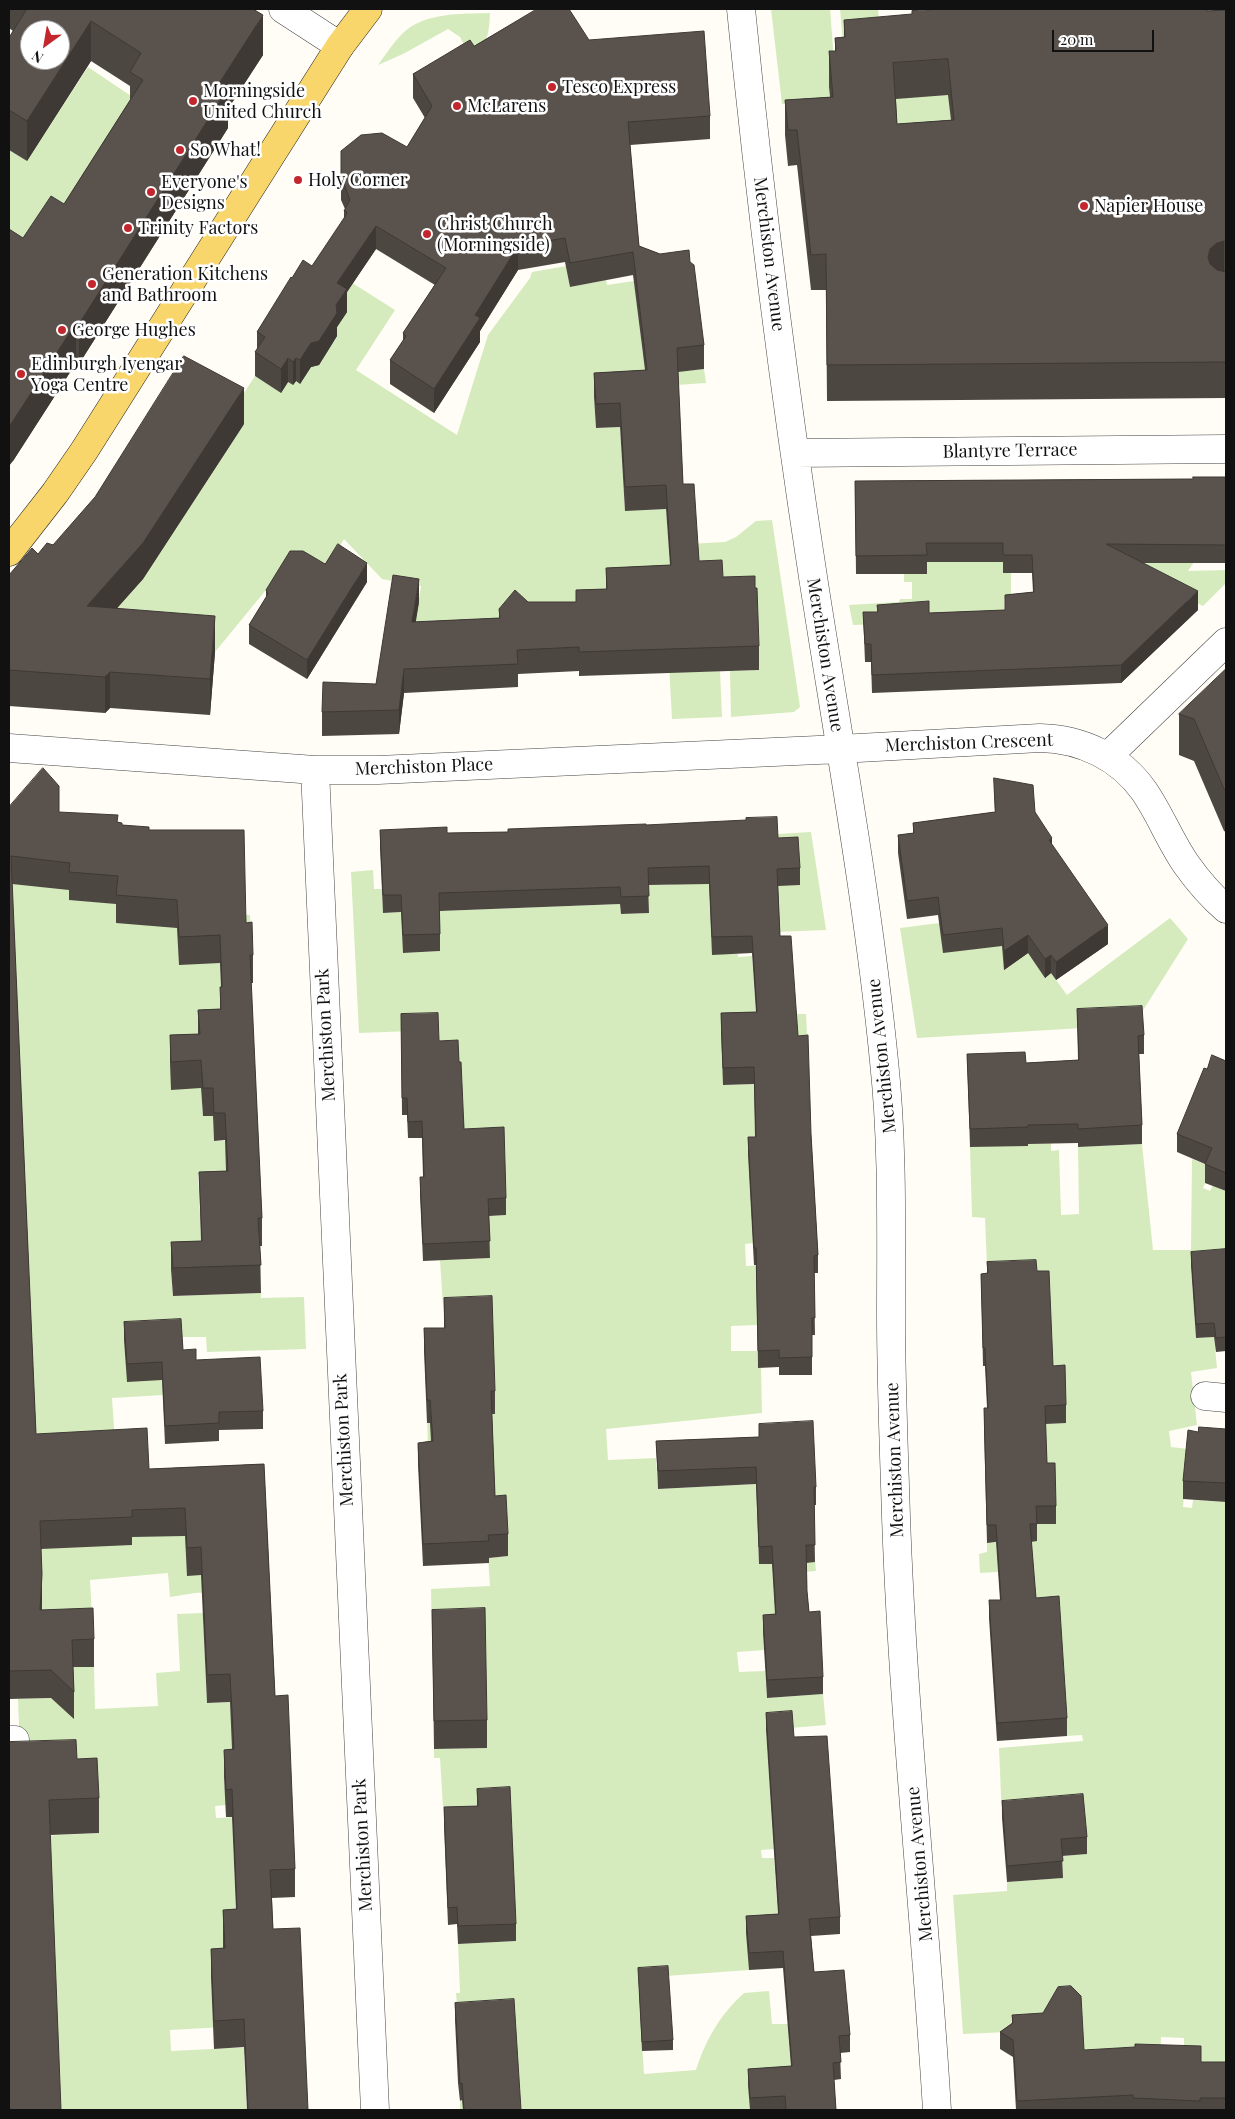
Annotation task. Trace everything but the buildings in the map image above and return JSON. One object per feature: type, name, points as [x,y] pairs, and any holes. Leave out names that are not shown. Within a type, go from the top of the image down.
[{"type":"main road","points":[[9,552],[55,493],[84,451],[340,46],[368,9]]},
{"type":"street","points":[[283,9],[340,46]]},
{"type":"street","name":"Merchiston Avenue","points":[[741,9],[757,160],[795,453],[879,1005],[886,1080],[890,1142],[891,1333],[898,1549],[904,1662],[937,2110]]},
{"type":"street","name":"Blantyre Terrace","points":[[795,453],[1226,449]]},
{"type":"street","points":[[1108,756],[1226,642]]},
{"type":"street","name":"Merchiston Crescent","points":[[840,749],[1052,738],[1086,746],[1108,756],[1130,774],[1144,791],[1186,864],[1210,894],[1226,909]]},
{"type":"street","name":"Merchiston Place","points":[[9,748],[315,770],[388,769],[840,749]]},
{"type":"street","name":"Merchiston Park","points":[[315,770],[375,2110]]},
{"type":"green space","points":[[771,9],[830,9],[836,87],[829,87],[830,99],[782,104]]},
{"type":"green space","points":[[840,9],[878,9],[881,52],[844,55]]},
{"type":"green space","points":[[490,13],[487,38],[472,59],[460,37],[448,29],[403,54],[378,65],[402,34],[421,22],[443,16]]},
{"type":"green space","points":[[949,44],[954,156],[832,133],[893,99]]},
{"type":"green space","points":[[88,67],[137,100],[84,182],[9,269],[9,150],[27,161]]},
{"type":"green space","points":[[566,266],[570,287],[606,280],[607,285],[634,281],[643,355],[679,351],[682,371],[704,369],[706,383],[647,387],[648,394],[594,397],[596,428],[620,427],[625,510],[666,509],[669,545],[725,542],[736,537],[756,521],[772,520],[800,707],[794,712],[731,717],[730,671],[759,670],[757,612],[755,612],[755,600],[723,601],[722,584],[703,585],[704,613],[676,615],[678,669],[691,669],[692,672],[720,671],[722,717],[672,719],[665,589],[606,592],[607,613],[576,614],[577,639],[544,640],[546,672],[538,673],[534,626],[526,626],[518,617],[513,617],[506,624],[507,627],[499,628],[500,642],[417,646],[418,679],[406,679],[421,586],[382,579],[344,539],[323,574],[293,557],[215,652],[115,644],[114,652],[73,649],[73,634],[91,637],[143,579],[244,424],[229,416],[255,376],[281,393],[288,382],[293,385],[296,381],[300,384],[312,366],[319,365],[323,359],[321,352],[325,344],[333,343],[337,337],[335,330],[346,312],[337,306],[347,291],[322,275],[327,267],[395,310],[356,370],[457,435],[488,335],[530,278],[532,272]]},
{"type":"green space","points":[[1110,561],[1194,562],[1188,571],[1226,570],[1226,583],[1203,606]]},
{"type":"green space","points":[[899,562],[1011,562],[1011,599],[1004,599],[1005,629],[929,632],[928,601],[900,603],[900,629],[877,624],[853,625],[849,605],[899,602],[900,599],[912,599],[912,582],[904,582],[904,569]]},
{"type":"green space","points":[[811,832],[826,930],[774,932],[778,855],[777,834]]},
{"type":"green space","points":[[9,868],[105,902],[250,915],[252,950],[249,983],[201,1088],[203,1116],[213,1116],[214,1141],[225,1141],[229,1172],[198,1175],[203,1268],[171,1270],[173,1296],[261,1293],[261,1298],[304,1297],[306,1349],[207,1352],[206,1337],[181,1337],[162,1380],[163,1395],[112,1398],[116,1458],[132,1537],[161,1489],[215,1575],[269,1589],[195,1593],[170,1597],[168,1573],[90,1580],[93,1636],[37,1639]]},
{"type":"green space","points":[[373,870],[374,889],[382,889],[383,913],[401,912],[404,953],[440,951],[439,911],[620,904],[621,914],[648,913],[648,885],[668,885],[713,878],[712,954],[738,954],[738,957],[752,956],[756,1007],[795,1014],[806,1014],[808,1053],[723,1085],[754,1084],[795,1145],[812,1144],[812,1151],[753,1243],[745,1244],[746,1266],[779,1264],[757,1325],[731,1326],[731,1351],[757,1351],[758,1368],[761,1368],[762,1413],[606,1429],[608,1460],[656,1458],[658,1489],[756,1484],[759,1564],[815,1562],[816,1571],[773,1575],[807,1589],[764,1650],[737,1652],[739,1672],[765,1671],[767,1698],[823,1694],[826,1725],[766,1730],[774,1840],[802,1847],[761,1850],[762,1858],[774,1858],[779,1931],[749,1970],[638,1978],[644,2074],[696,2070],[704,2048],[715,2028],[735,2001],[744,1993],[769,1991],[772,2024],[788,2024],[802,2056],[750,2110],[460,2110],[460,2101],[518,2097],[458,2020],[456,1993],[460,1993],[458,1944],[516,1941],[510,1804],[443,1807],[440,1758],[434,1758],[434,1749],[486,1748],[432,1638],[431,1589],[490,1586],[488,1558],[508,1556],[486,1519],[492,1460],[418,1464],[417,1446],[428,1445],[427,1416],[495,1414],[444,1321],[440,1260],[490,1258],[488,1216],[506,1215],[464,1145],[439,1050],[438,1030],[359,1033],[351,872]]},
{"type":"green space","points":[[1170,918],[1188,939],[1142,1012],[1131,1025],[917,1038],[900,928],[939,923],[1028,953],[1045,977],[1051,973],[1067,995]]},
{"type":"green space","points":[[1051,1143],[1051,1151],[1059,1150],[1061,1215],[1079,1214],[1078,1147],[1142,1144],[1153,1250],[1191,1250],[1192,1159],[1212,1167],[1203,1188],[1210,1191],[1213,1185],[1226,1191],[1226,1264],[1191,1266],[1196,1338],[1214,1337],[1217,1368],[1191,1372],[1197,1425],[1169,1431],[1171,1447],[1188,1449],[1183,1507],[1192,1508],[1193,1500],[1226,1502],[1226,2082],[1184,2062],[1184,2038],[1161,2037],[1160,2062],[1133,2110],[1053,2030],[963,2034],[953,1895],[1007,1891],[1007,1882],[1062,1878],[1061,1856],[1086,1854],[1002,1818],[999,1748],[1083,1741],[1082,1735],[1067,1736],[1002,1617],[1000,1593],[1034,1590],[1032,1570],[980,1573],[979,1554],[987,1552],[987,1543],[1036,1541],[1036,1524],[1056,1523],[1022,1437],[1050,1383],[1037,1289],[1036,1264],[987,1266],[985,1218],[972,1217],[970,1147]]},
{"type":"green space","points":[[203,1613],[207,1703],[260,1701],[240,1726],[224,1778],[226,1805],[215,1806],[216,1818],[261,1816],[233,1838],[242,2026],[170,2030],[171,2051],[272,2046],[244,2055],[247,2110],[60,2110],[42,1836],[99,1833],[21,1777],[18,1699],[52,1698],[57,1703],[72,1667],[94,1667],[95,1709],[158,1706],[156,1673],[180,1671],[177,1614]]},
{"type":"place","name":"Tesco Express","points":[[552,87]]},
{"type":"place","name":"Morningside United Church","points":[[193,101]]},
{"type":"place","name":"McLarens","points":[[457,106]]},
{"type":"place","name":"So What!","points":[[180,150]]},
{"type":"place","name":"Holy Corner","points":[[298,180]]},
{"type":"place","name":"Everyone's Designs","points":[[151,192]]},
{"type":"place","name":"Napier House","points":[[1084,206]]},
{"type":"place","name":"Trinity Factors","points":[[128,228]]},
{"type":"place","name":"Christ Church (Morningside)","points":[[427,234]]},
{"type":"place","name":"Generation Kitchens and Bathroom","points":[[92,284]]},
{"type":"place","name":"George Hughes","points":[[62,330]]},
{"type":"place","name":"Edinburgh Iyengar Yoga Centre","points":[[21,374]]}]
